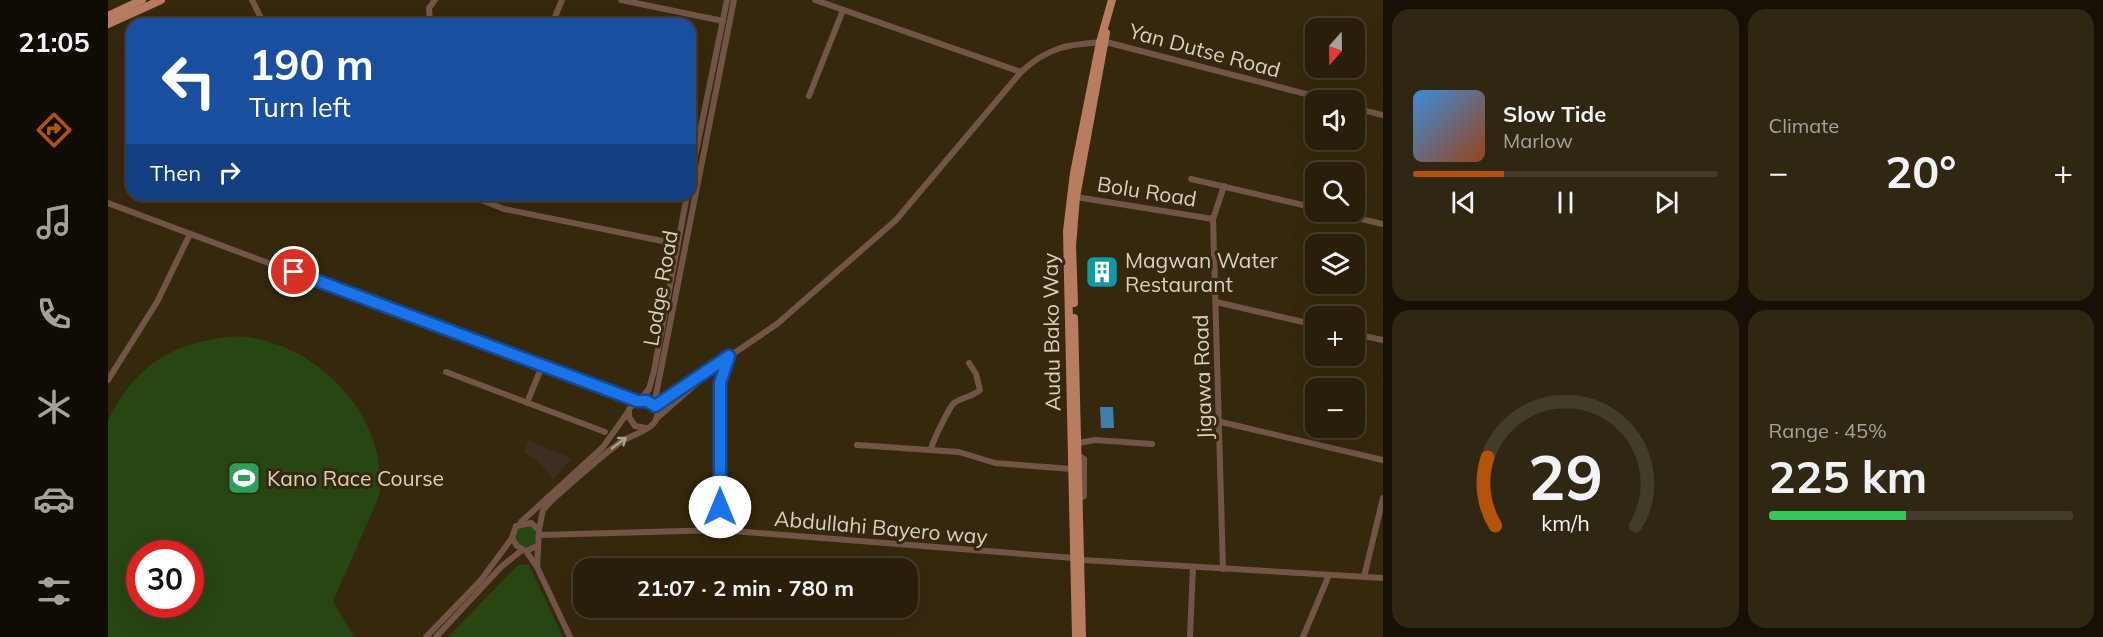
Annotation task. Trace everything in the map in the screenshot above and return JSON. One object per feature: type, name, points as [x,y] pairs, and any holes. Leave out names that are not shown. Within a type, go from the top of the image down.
[{"type":"main road","points":[[108,24],[142,0]]},
{"type":"main road","points":[[108,16],[161,0]]},
{"type":"main road","name":"Audu Bako Way","points":[[1082,637],[1072,468],[1067,231],[1074,173],[1112,0]]},
{"type":"main road","name":"Audu Bako Way","points":[[1076,637],[1080,498],[1072,280],[1076,196],[1103,42]]},
{"type":"street","points":[[252,0],[261,18]]},
{"type":"street","points":[[430,18],[429,8],[435,0]]},
{"type":"street","points":[[554,18],[562,0]]},
{"type":"street","points":[[621,0],[723,21]]},
{"type":"street","points":[[696,152],[727,0]]},
{"type":"street","name":"Lodge Road","points":[[696,193],[734,0]]},
{"type":"street","points":[[814,0],[1022,72]]},
{"type":"street","points":[[809,96],[843,10]]},
{"type":"street","points":[[654,406],[777,324],[896,220],[1022,72],[1038,57],[1048,51],[1070,45],[1103,42]]},
{"type":"street","name":"Yan Dutse Road","points":[[1103,42],[1305,94]]},
{"type":"street","points":[[1365,111],[1383,115]]},
{"type":"street","points":[[1191,180],[1305,205]]},
{"type":"street","name":"Jigawa Road","points":[[1223,569],[1221,422],[1213,219],[1224,186]]},
{"type":"street","name":"Bolu Road","points":[[1076,196],[1213,219]]},
{"type":"street","points":[[487,201],[504,209],[677,244]]},
{"type":"street","name":"Lodge Road","points":[[639,400],[649,389],[654,371],[686,201]]},
{"type":"street","name":"Lodge Road","points":[[654,406],[694,201]]},
{"type":"street","points":[[108,203],[654,406]]},
{"type":"street","points":[[1365,220],[1383,224]]},
{"type":"street","points":[[108,380],[157,302],[190,234]]},
{"type":"street","points":[[1216,302],[1305,322]]},
{"type":"street","points":[[1365,336],[1383,340]]},
{"type":"street","points":[[720,530],[720,383],[729,356]]},
{"type":"street","points":[[537,567],[537,546],[543,510],[551,501],[616,445],[646,428],[721,362]]},
{"type":"street","points":[[931,450],[932,440],[943,426],[951,406],[980,390],[976,374],[969,363]]},
{"type":"street","points":[[527,404],[543,366]]},
{"type":"street","points":[[446,372],[605,432]]},
{"type":"street","points":[[623,394],[630,409],[631,423],[646,428]]},
{"type":"street","points":[[426,637],[481,580],[512,538],[516,526],[603,447],[639,400]]},
{"type":"street","points":[[654,406],[656,419]]},
{"type":"street","points":[[1221,422],[1383,460]]},
{"type":"street","points":[[1078,443],[1095,440],[1152,444]]},
{"type":"street","points":[[857,445],[967,453],[995,463],[1072,468]]},
{"type":"street","points":[[1364,577],[1383,498]]},
{"type":"street","points":[[516,526],[531,523],[540,532]]},
{"type":"street","name":"Abdullahi Bayero way","points":[[540,532],[720,530],[1078,559],[1383,578]]},
{"type":"street","points":[[512,538],[516,546],[524,550],[537,567],[570,637]]},
{"type":"street","points":[[436,637],[501,567],[524,550],[537,546]]},
{"type":"street","points":[[1190,637],[1192,567]]},
{"type":"street","points":[[1303,637],[1329,575]]},
{"type":"shaded area","points":[[528,440],[571,459],[553,479],[536,459],[524,453]]},
{"type":"green space","name":"Kano Race Course","points":[[240,336],[268,341],[294,352],[319,367],[340,386],[358,409],[371,434],[379,462],[380,491],[333,601],[354,637],[108,637],[108,421],[119,401],[145,369],[160,358],[196,343]]},
{"type":"green space","points":[[526,525],[534,528],[537,536],[534,544],[526,547],[518,544],[515,536],[518,528]]},
{"type":"green space","points":[[519,564],[529,565],[563,637],[448,637]]},
{"type":"water","points":[[1100,407],[1113,407],[1114,428],[1101,428]]},
{"type":"place","name":"Magwan Water Restaurant","points":[[1102,272]]},
{"type":"place","name":"Kano Race Course","points":[[244,478]]},
{"type":"route","points":[[294,272],[637,401],[651,402],[655,406],[729,356],[720,383],[720,507]]}]
